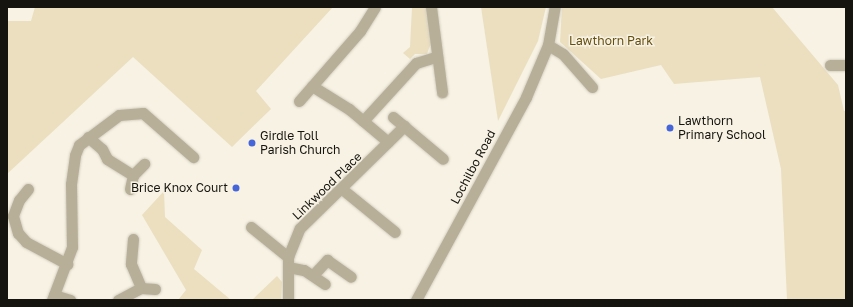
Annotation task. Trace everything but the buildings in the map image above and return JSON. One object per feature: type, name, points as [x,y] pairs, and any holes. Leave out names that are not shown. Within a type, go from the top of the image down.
[{"type":"street","points":[[299,101],[360,31],[375,7]]},
{"type":"street","points":[[431,7],[436,57],[442,92]]},
{"type":"street","name":"Lochilbo Road","points":[[416,300],[526,97],[548,45],[555,7]]},
{"type":"street","points":[[548,45],[563,54],[592,87]]},
{"type":"street","points":[[363,121],[416,63],[436,57]]},
{"type":"street","points":[[830,65],[846,65]]},
{"type":"street","points":[[312,86],[363,121],[388,142]]},
{"type":"street","points":[[70,300],[53,297],[67,264],[72,247],[71,184],[75,155],[79,145],[119,115],[143,113],[193,157]]},
{"type":"street","points":[[393,117],[443,159]]},
{"type":"street","name":"Linkwood Place","points":[[288,300],[288,262],[300,228],[342,189],[404,126]]},
{"type":"street","points":[[88,137],[102,148],[107,160],[133,175]]},
{"type":"street","points":[[130,189],[133,175],[144,164]]},
{"type":"street","points":[[28,189],[19,200],[10,216],[18,233],[26,242],[67,264]]},
{"type":"street","points":[[342,189],[395,232]]},
{"type":"street","points":[[251,227],[288,262],[313,275],[325,284]]},
{"type":"street","points":[[133,240],[131,264],[141,288]]},
{"type":"street","points":[[313,275],[327,260],[351,277]]},
{"type":"street","points":[[118,300],[141,288],[155,289]]},
{"type":"green space","points":[[35,7],[333,7],[256,91],[271,109],[232,147],[133,57],[7,174],[7,21],[31,21]]},
{"type":"green space","points":[[412,7],[428,7],[432,40],[427,54],[415,54],[410,59],[403,53],[410,47]]},
{"type":"green space","points":[[481,7],[546,7],[538,41],[498,121]]},
{"type":"green space","name":"Lawthorn Park","points":[[562,7],[772,7],[838,85],[844,111],[846,111],[846,300],[787,300],[781,169],[760,77],[674,84],[661,65],[601,79],[560,42]]},
{"type":"green space","points":[[164,191],[165,217],[202,250],[194,269],[231,300],[178,300],[186,290],[142,215]]},
{"type":"green space","points":[[277,276],[282,282],[281,300],[252,300]]},
{"type":"place","name":"Lawthorn Primary School","points":[[670,128]]},
{"type":"place","name":"Girdle Toll Parish Church","points":[[252,143]]},
{"type":"place","name":"Brice Knox Court","points":[[236,188]]}]
